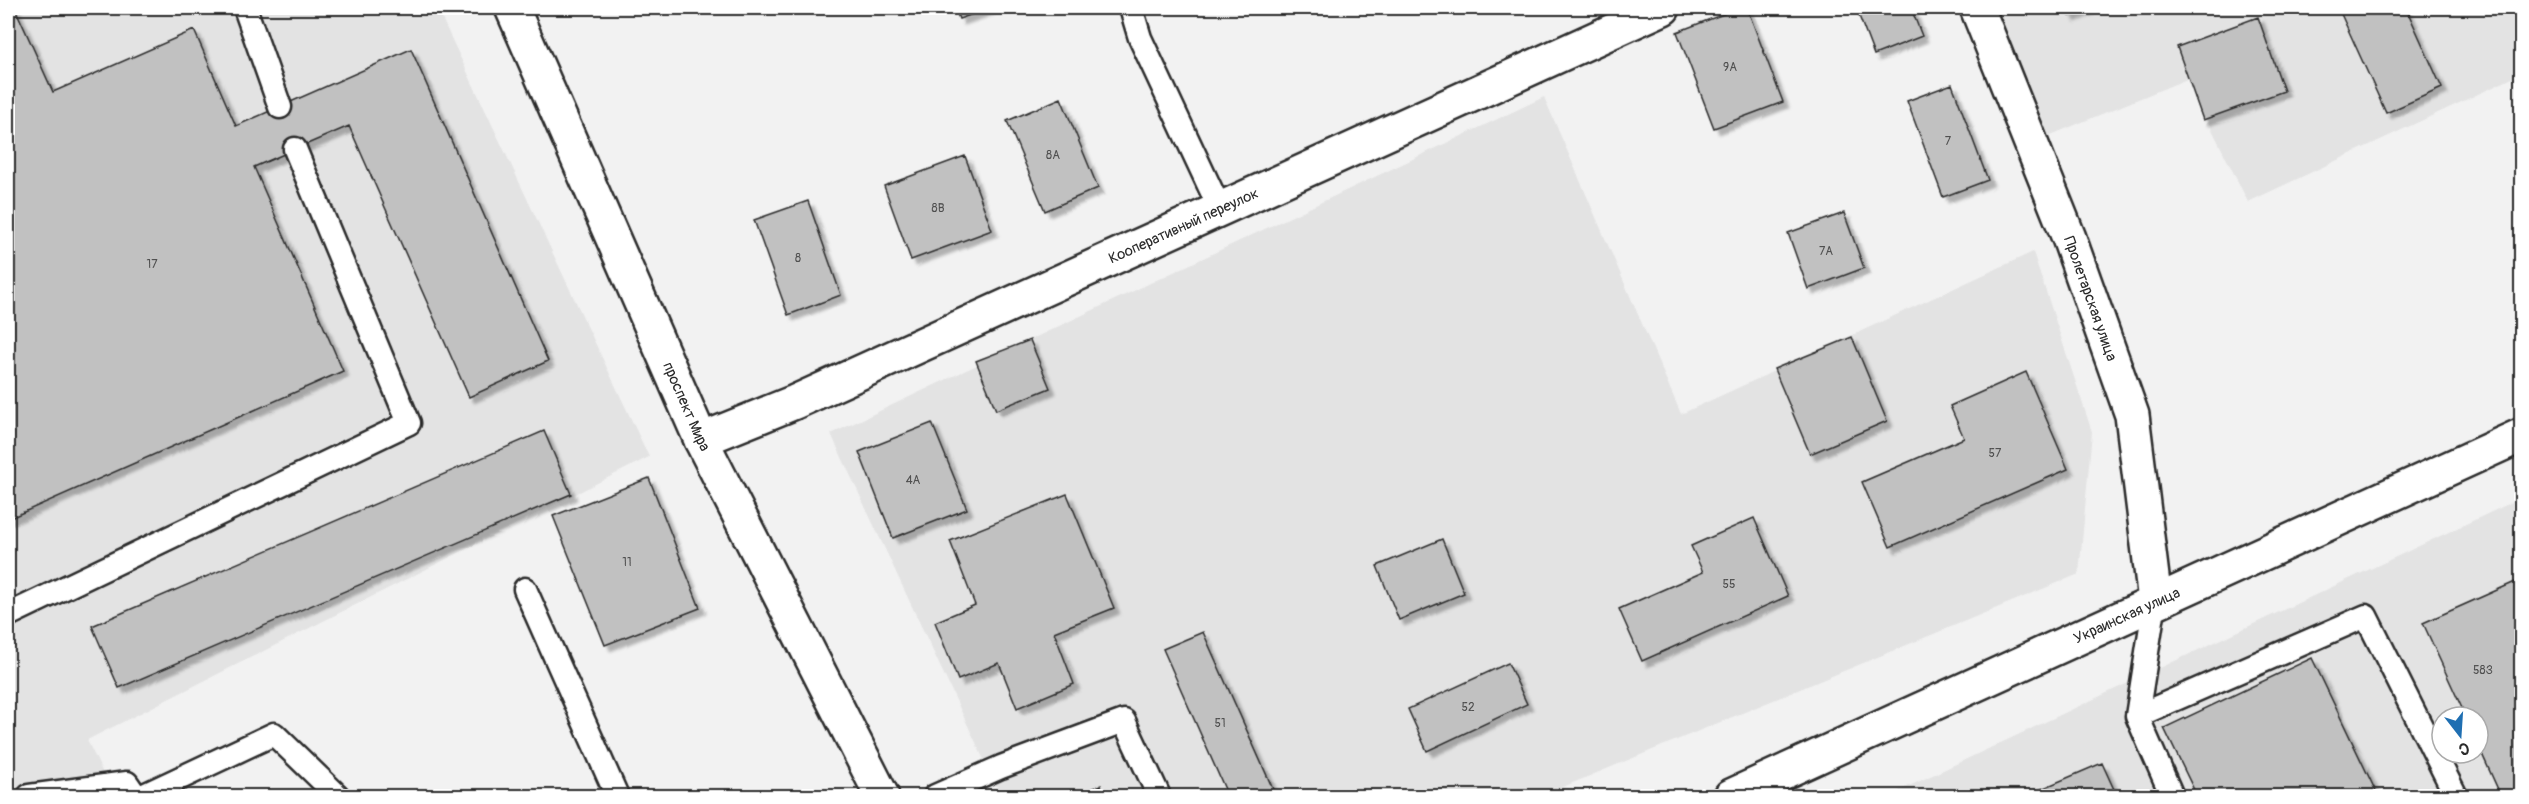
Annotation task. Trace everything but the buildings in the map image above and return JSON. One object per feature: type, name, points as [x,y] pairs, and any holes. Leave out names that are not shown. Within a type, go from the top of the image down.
[{"type":"main road","name":"проспект Мира","points":[[512,8],[702,440],[882,796]]},
{"type":"main road","name":"Кооперативный переулок","points":[[702,440],[795,402],[1219,207],[1663,8]]},
{"type":"main road","name":"Пролетарская улица","points":[[1977,8],[2069,238],[2132,415],[2155,601]]},
{"type":"main road","name":"Украинская улица","points":[[1731,796],[2522,435]]},
{"type":"lane","points":[[245,8],[280,106]]},
{"type":"lane","points":[[1131,8],[1140,38],[1219,207]]},
{"type":"lane","points":[[8,615],[409,423],[295,149]]},
{"type":"lane","points":[[525,589],[617,796]]},
{"type":"lane","points":[[2155,601],[2137,716],[2172,796]]},
{"type":"lane","points":[[2137,716],[2366,616],[2456,796]]},
{"type":"lane","points":[[935,796],[1001,767],[1124,721],[1159,796]]},
{"type":"lane","points":[[142,796],[274,734],[338,796]]},
{"type":"lane","points":[[28,796],[127,783],[136,796]]},
{"type":"shaded area","points":[[8,8],[437,8],[649,457],[87,740],[114,796],[8,796]]},
{"type":"shaded area","points":[[1980,8],[2521,8],[2521,74],[2248,202],[2187,79],[2041,139]]},
{"type":"shaded area","points":[[1544,97],[1681,414],[2033,252],[2092,432],[2079,574],[1541,796],[1001,796],[831,434]]},
{"type":"shaded area","points":[[2521,498],[2521,796],[1888,796]]}]
